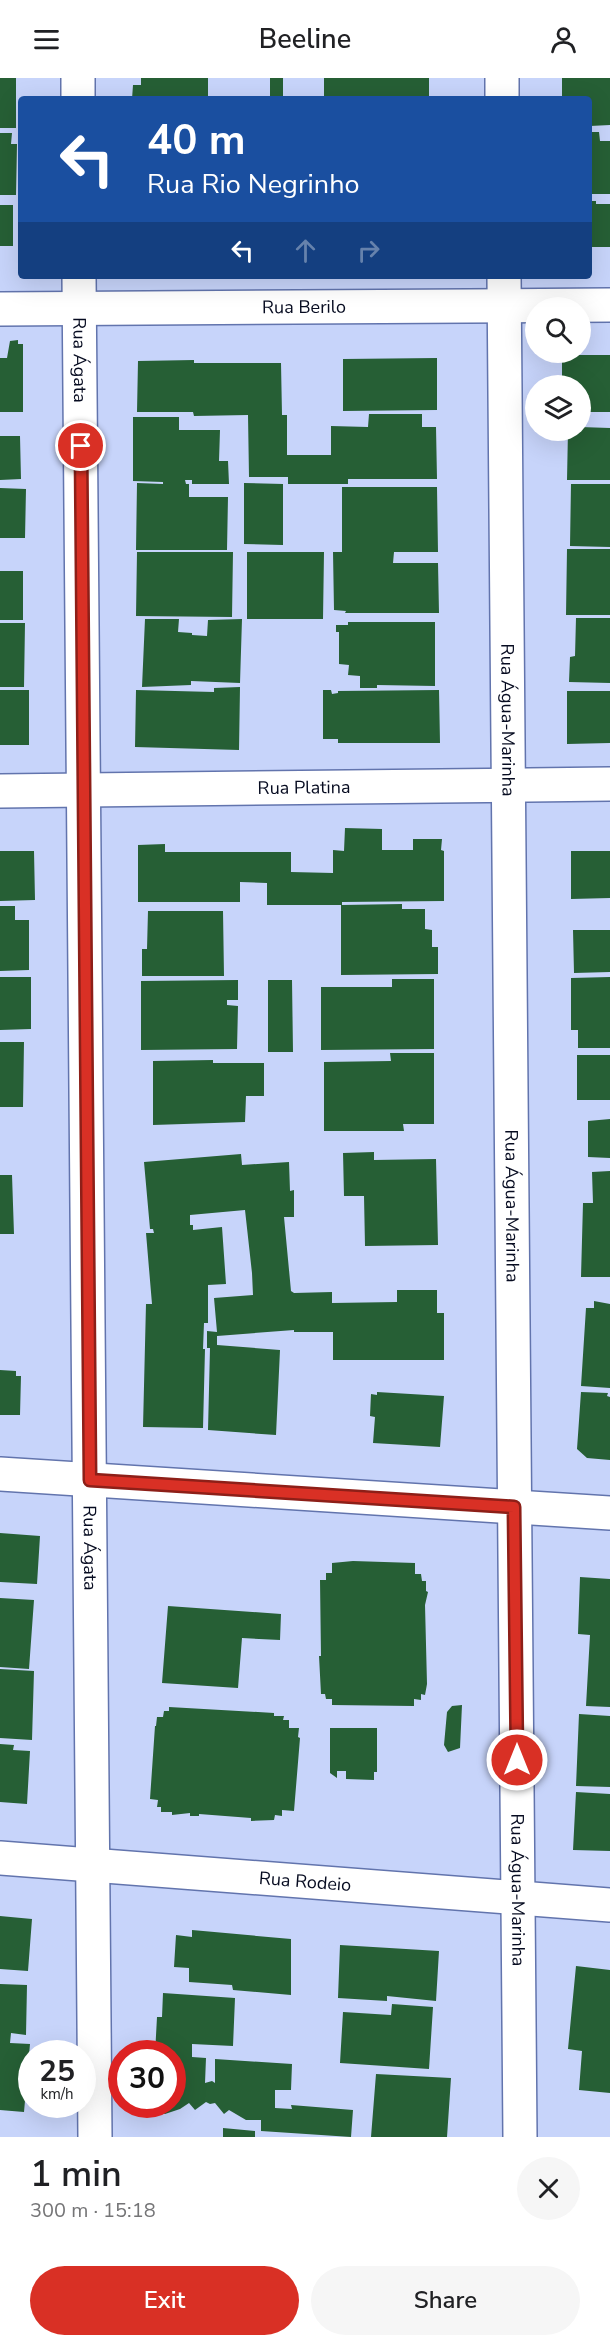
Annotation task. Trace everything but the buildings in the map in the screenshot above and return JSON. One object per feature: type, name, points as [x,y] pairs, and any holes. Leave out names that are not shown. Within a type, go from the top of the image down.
[{"type":"street","points":[[78,78],[78,96]]},
{"type":"street","points":[[502,78],[502,96]]},
{"type":"street","name":"Rua Ágata","points":[[79,279],[95,2137]]},
{"type":"street","name":"Rua Berilo","points":[[0,309],[80,308],[504,291],[610,305]]},
{"type":"street","name":"Rua Água-Marinha","points":[[504,291],[520,2137]]},
{"type":"street","name":"Rua Platina","points":[[0,791],[610,784]]},
{"type":"street","points":[[0,1474],[610,1513]]},
{"type":"street","name":"Rua Rodeio","points":[[0,1858],[610,1905]]},
{"type":"route","points":[[81,446],[90,1480],[514,1507],[517,1760]]}]
